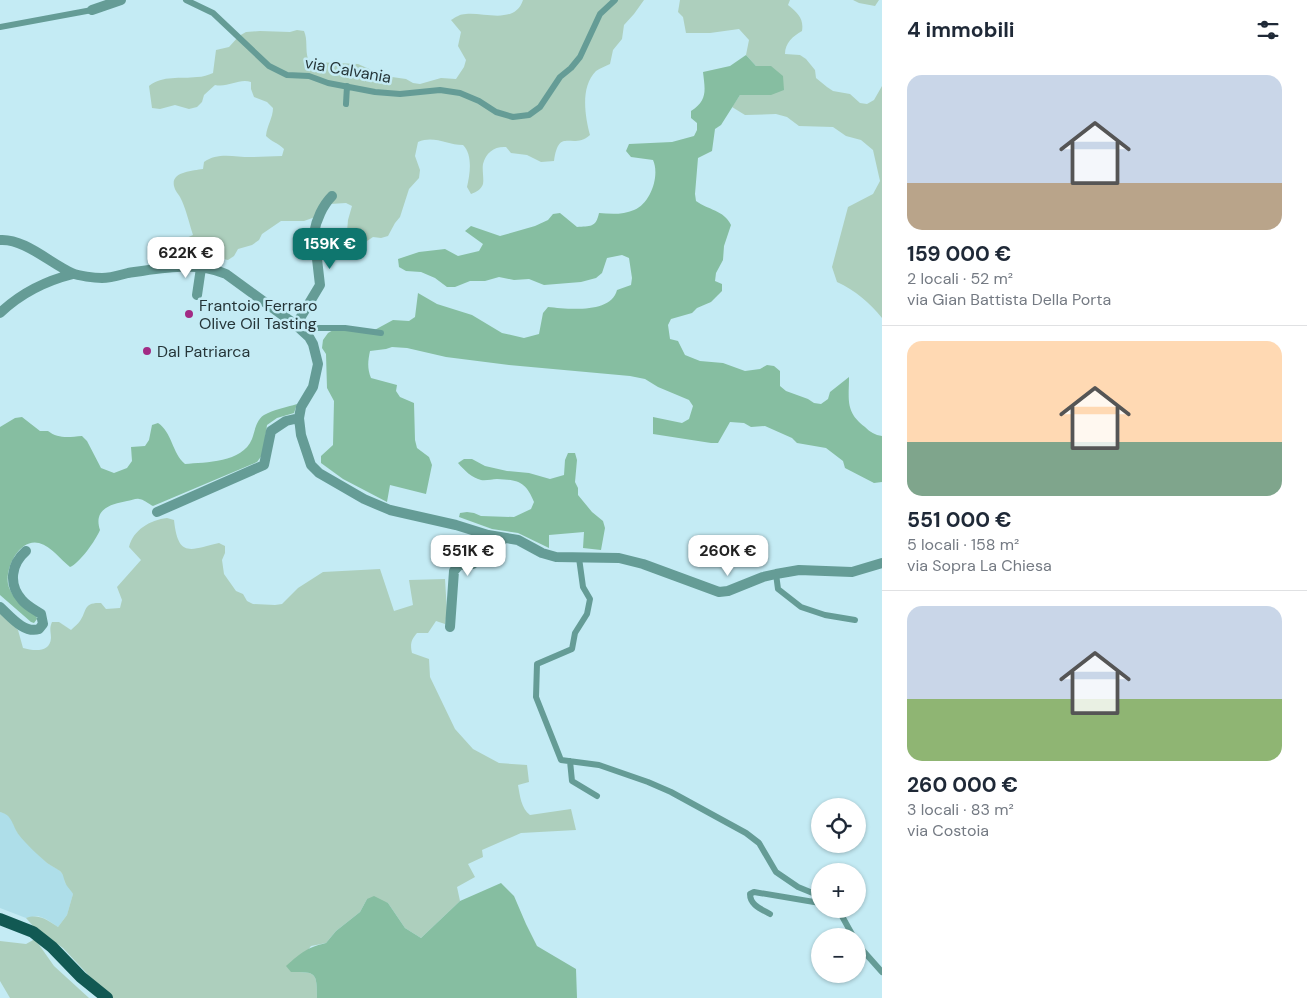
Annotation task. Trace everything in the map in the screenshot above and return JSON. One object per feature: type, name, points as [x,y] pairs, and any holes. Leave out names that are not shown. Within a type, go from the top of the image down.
[{"type":"main road","points":[[0,919],[33,932],[52,947],[81,977],[107,998]]},
{"type":"street","points":[[92,10],[121,0]]},
{"type":"street","points":[[297,326],[320,285],[314,233],[315,226],[327,201],[332,196]]},
{"type":"street","points":[[0,240],[8,239],[73,274],[102,278],[157,268],[201,268],[217,270],[226,274],[297,326],[309,337],[313,344],[318,364],[313,387],[301,407],[299,418],[301,435],[312,465],[319,473],[335,483],[390,510],[456,524],[488,535],[518,540],[556,557],[620,558],[719,592],[728,591],[763,577],[776,574],[799,570],[852,572],[882,563]]},
{"type":"street","points":[[197,295],[201,268]]},
{"type":"street","points":[[0,314],[13,301],[35,288],[73,274]]},
{"type":"street","points":[[156,512],[264,464],[270,430],[286,421],[299,418]]},
{"type":"street","points":[[450,627],[454,571],[459,565],[473,564],[480,555],[505,538]]},
{"type":"street","points":[[0,607],[15,621],[29,630],[39,629],[42,624],[41,614],[22,601],[14,588],[13,572],[18,558],[26,551]]},
{"type":"lane","name":"via Calvania","points":[[186,0],[213,13],[269,66],[287,75],[309,76],[328,83],[376,92],[400,94],[440,90],[460,93],[479,101],[496,112],[513,117],[530,115],[540,107],[560,77],[580,57],[600,14],[615,0]]},
{"type":"lane","points":[[0,27],[92,10]]},
{"type":"lane","points":[[346,104],[347,86]]},
{"type":"lane","points":[[297,326],[345,328],[381,333]]},
{"type":"lane","points":[[580,558],[583,587],[590,599],[587,614],[575,633],[572,649],[537,664],[536,696],[561,760],[598,765],[648,782],[696,806],[746,833],[759,843],[776,872],[811,892]]},
{"type":"lane","points":[[776,574],[778,589],[801,607],[825,616],[855,620]]},
{"type":"lane","points":[[570,761],[572,781],[597,796]]},
{"type":"lane","points":[[770,914],[755,906],[750,899],[750,894],[754,892],[811,902]]},
{"type":"lane","points":[[866,954],[882,972]]},
{"type":"shaded area","points":[[0,812],[5,813],[11,818],[17,832],[47,863],[59,870],[64,876],[65,883],[73,894],[67,915],[58,927],[38,916],[26,918],[0,908]]},
{"type":"green space","points":[[523,0],[644,0],[624,25],[622,39],[613,50],[610,64],[596,71],[588,85],[585,111],[590,135],[577,141],[567,141],[559,144],[554,161],[541,162],[527,155],[511,153],[506,147],[495,149],[484,160],[482,186],[471,194],[467,187],[470,171],[469,159],[463,145],[424,140],[418,142],[415,156],[420,170],[419,178],[409,189],[400,217],[388,236],[381,238],[373,237],[353,248],[346,243],[348,220],[352,206],[346,203],[330,204],[318,216],[304,221],[281,221],[262,234],[259,240],[252,245],[238,249],[234,256],[228,260],[213,257],[186,256],[184,239],[193,235],[184,206],[174,185],[174,180],[177,176],[203,169],[204,162],[216,157],[282,156],[284,149],[266,136],[273,108],[267,102],[254,97],[251,82],[242,81],[220,86],[215,85],[204,95],[202,102],[197,107],[189,109],[175,105],[160,109],[152,108],[149,86],[160,80],[201,77],[213,73],[216,50],[229,47],[239,36],[246,32],[290,32],[297,30],[304,31],[308,59],[315,62],[358,64],[385,76],[406,79],[420,84],[441,78],[456,79],[466,60],[458,46],[461,32],[451,20],[464,14],[506,15],[519,8]]},
{"type":"green space","points":[[680,0],[790,0],[788,5],[800,16],[802,31],[790,40],[786,46],[785,54],[800,55],[815,70],[816,78],[827,87],[833,91],[850,94],[860,103],[867,104],[874,100],[882,86],[882,318],[862,297],[837,282],[832,267],[848,207],[873,194],[880,181],[873,150],[861,140],[846,136],[833,127],[799,126],[787,117],[776,114],[745,115],[732,107],[740,95],[771,95],[771,66],[756,66],[746,55],[749,40],[739,29],[710,33],[686,33],[683,17],[678,12]]},
{"type":"green space","points":[[853,0],[879,0],[875,6]]},
{"type":"green space","points":[[746,55],[756,66],[771,66],[783,76],[784,90],[771,95],[740,95],[721,125],[715,129],[712,151],[698,158],[696,201],[720,213],[731,225],[724,246],[723,260],[716,273],[715,281],[722,284],[722,291],[711,302],[697,308],[692,313],[671,319],[668,325],[670,339],[678,341],[685,355],[700,361],[723,363],[745,371],[760,369],[767,365],[774,366],[780,371],[780,386],[786,391],[814,403],[821,404],[828,399],[830,392],[849,377],[851,411],[871,432],[882,436],[882,482],[874,483],[845,468],[843,461],[826,448],[797,443],[792,438],[765,426],[751,427],[744,423],[730,422],[718,443],[653,434],[653,417],[682,423],[689,419],[693,406],[689,400],[658,387],[645,379],[509,365],[446,357],[407,348],[392,347],[370,351],[369,371],[371,378],[397,385],[396,391],[400,397],[414,403],[417,448],[429,457],[432,465],[426,494],[390,485],[387,502],[343,479],[321,463],[321,456],[333,445],[334,401],[327,388],[326,354],[322,348],[323,340],[328,333],[335,329],[369,333],[393,320],[409,321],[415,317],[418,293],[437,304],[472,315],[502,333],[524,338],[539,334],[543,313],[548,307],[577,309],[598,306],[613,298],[617,290],[631,285],[632,278],[629,258],[622,255],[607,258],[602,273],[596,278],[581,282],[544,285],[529,279],[514,280],[499,277],[485,281],[470,281],[455,287],[447,287],[435,278],[421,272],[406,271],[399,267],[398,259],[419,252],[445,249],[458,256],[479,251],[483,244],[465,231],[471,226],[500,236],[535,226],[548,220],[553,214],[560,213],[577,227],[594,224],[599,213],[612,214],[634,210],[649,195],[655,181],[655,166],[653,160],[631,157],[626,151],[629,144],[672,142],[694,136],[697,130],[697,123],[691,118],[691,111],[703,99],[705,89],[703,72],[730,66]]},
{"type":"green space","points":[[297,404],[294,413],[277,418],[267,425],[263,454],[257,462],[153,506],[138,499],[115,504],[105,509],[99,517],[100,530],[95,540],[74,565],[70,567],[52,550],[39,543],[32,543],[20,549],[11,562],[8,584],[12,594],[36,615],[37,619],[34,623],[0,595],[0,427],[15,418],[22,417],[40,431],[48,431],[64,437],[82,436],[87,441],[101,468],[114,473],[127,468],[132,461],[131,447],[145,446],[149,440],[152,425],[158,423],[163,427],[177,454],[185,464],[213,462],[232,457],[247,447],[261,417]]},
{"type":"green space","points":[[568,453],[575,453],[577,460],[575,482],[578,488],[578,495],[592,512],[603,521],[605,528],[601,550],[583,548],[584,532],[549,535],[549,548],[518,533],[492,529],[459,517],[460,513],[467,512],[481,516],[514,517],[531,509],[534,502],[528,490],[521,483],[511,480],[481,480],[471,475],[458,463],[464,459],[472,459],[485,466],[529,473],[550,479],[564,475],[565,460]]},
{"type":"green space","points":[[167,518],[174,520],[176,532],[182,546],[193,549],[219,543],[225,546],[222,560],[224,574],[236,591],[243,594],[247,601],[253,604],[282,604],[298,588],[323,572],[380,569],[394,611],[413,605],[409,580],[445,579],[447,612],[445,624],[436,621],[428,633],[417,633],[412,642],[412,653],[429,659],[430,677],[455,729],[473,749],[499,763],[527,765],[529,782],[518,785],[521,801],[527,812],[530,815],[571,809],[576,830],[521,833],[482,850],[483,857],[468,864],[475,877],[457,887],[460,901],[421,938],[405,928],[388,903],[367,899],[360,912],[336,931],[326,943],[311,946],[291,972],[306,972],[313,975],[316,983],[317,998],[110,998],[63,948],[33,926],[26,918],[39,917],[58,927],[67,915],[73,894],[61,872],[47,863],[32,849],[19,835],[10,818],[0,812],[0,612],[18,630],[23,648],[41,650],[45,649],[50,643],[52,622],[59,622],[71,630],[79,622],[86,608],[91,604],[101,603],[106,609],[120,608],[122,600],[117,587],[141,560],[129,547],[131,541],[143,527],[154,521]]},
{"type":"green space","points":[[501,883],[514,896],[537,946],[576,969],[577,998],[317,998],[316,983],[313,975],[306,972],[291,972],[286,966],[304,951],[326,943],[336,931],[360,912],[367,899],[374,896],[388,903],[405,928],[421,938],[460,901]]},
{"type":"green space","points":[[35,939],[54,966],[89,998],[10,998],[0,981],[0,941],[26,944]]},
{"type":"place","name":"Frantoio Ferraro Olive Oil Tasting","points":[[189,314]]},
{"type":"place","name":"Dal Patriarca","points":[[147,351]]}]
